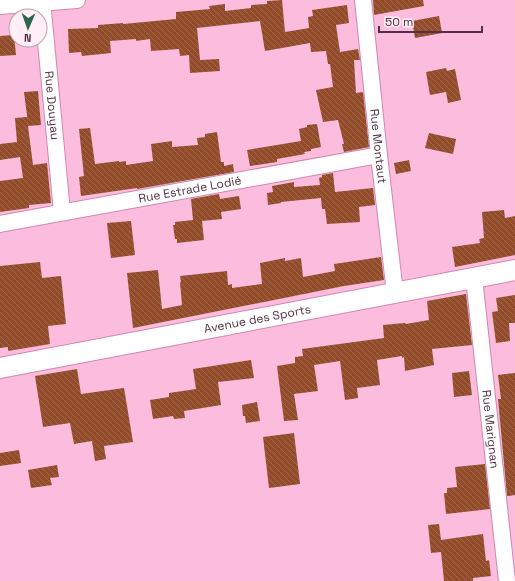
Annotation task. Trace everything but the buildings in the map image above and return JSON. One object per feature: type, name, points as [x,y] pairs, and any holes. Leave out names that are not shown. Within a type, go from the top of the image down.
[{"type":"main road","name":"Avenue des Sports","points":[[0,368],[515,270]]},
{"type":"street","points":[[0,6],[42,1],[77,0]]},
{"type":"street","name":"Rue Montaut","points":[[364,0],[379,155],[395,292]]},
{"type":"street","name":"Rue Douyau","points":[[42,1],[62,212]]},
{"type":"street","name":"Rue Estrade Lodié","points":[[0,224],[379,155]]},
{"type":"street","name":"Rue Marignan","points":[[474,278],[507,581]]}]
